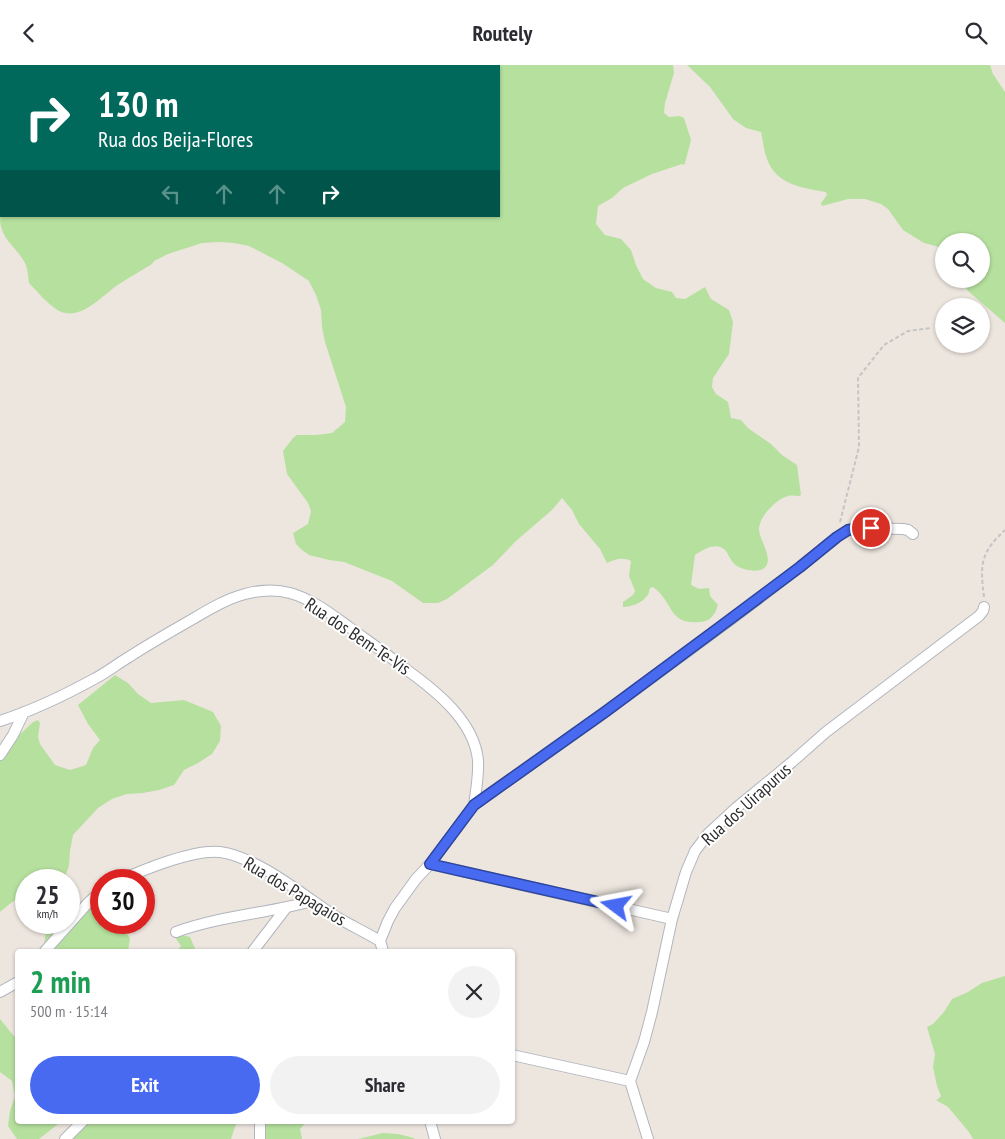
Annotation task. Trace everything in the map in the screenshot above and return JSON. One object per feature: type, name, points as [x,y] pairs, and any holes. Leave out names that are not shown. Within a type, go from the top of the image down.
[{"type":"street","points":[[382,946],[388,921],[395,908],[474,805],[605,712],[848,530],[860,528],[903,529],[913,534]]},
{"type":"street","name":"Rua dos Bem-Te-Vis","points":[[0,721],[24,712],[94,679],[166,635],[229,600],[262,590],[280,591],[305,598],[320,607],[428,685],[448,704],[461,720],[475,745],[478,771],[474,805]]},
{"type":"street","name":"Rua dos Uirapurus","points":[[630,1081],[652,1012],[672,919],[695,851],[708,834],[736,808],[826,732],[979,616],[984,607]]},
{"type":"street","points":[[0,755],[24,712]]},
{"type":"street","name":"Rua dos Papagaios","points":[[148,869],[162,863],[209,852],[220,852],[247,860],[266,870],[382,946]]},
{"type":"street","points":[[430,864],[672,919]]},
{"type":"street","points":[[48,949],[90,901]]},
{"type":"street","points":[[176,932],[211,921],[286,908],[313,901]]},
{"type":"street","points":[[255,949],[286,908]]},
{"type":"street","points":[[0,992],[15,984]]},
{"type":"street","points":[[515,1056],[630,1081],[648,1139]]},
{"type":"street","points":[[65,1139],[80,1124]]},
{"type":"street","points":[[260,1124],[260,1139]]},
{"type":"street","points":[[431,1124],[434,1139]]},
{"type":"path","points":[[837,537],[859,447],[858,378],[884,345],[908,331],[931,328]]},
{"type":"path","points":[[984,607],[982,565],[985,554],[1005,530]]},
{"type":"green space","points":[[500,65],[673,65],[674,73],[664,113],[669,117],[680,116],[684,118],[691,140],[685,163],[684,165],[682,164],[652,174],[623,188],[612,198],[598,206],[596,224],[605,235],[621,239],[631,250],[643,279],[656,288],[672,292],[676,298],[685,299],[705,287],[711,299],[729,310],[733,322],[729,354],[713,378],[712,387],[716,394],[728,402],[731,418],[741,420],[748,428],[797,465],[801,495],[788,496],[778,501],[762,519],[759,529],[768,561],[763,569],[756,571],[748,570],[735,565],[726,551],[715,546],[706,548],[695,555],[691,585],[699,589],[709,588],[710,596],[718,605],[714,615],[706,621],[689,622],[682,620],[676,616],[665,599],[653,587],[650,588],[648,595],[639,603],[623,607],[623,602],[633,595],[635,591],[629,576],[631,561],[619,559],[607,563],[600,549],[579,524],[572,510],[562,498],[552,510],[516,541],[493,565],[447,599],[438,603],[423,603],[392,581],[344,562],[309,555],[296,544],[293,533],[308,524],[311,511],[308,503],[287,474],[283,451],[297,435],[332,433],[345,422],[346,407],[325,342],[321,310],[309,281],[282,263],[249,246],[219,242],[202,243],[168,254],[154,261],[80,312],[65,313],[50,305],[29,283],[25,263],[6,237],[0,218],[500,217]]},
{"type":"green space","points":[[687,65],[990,65],[993,74],[1005,92],[1005,323],[990,310],[990,298],[976,298],[966,288],[990,288],[990,233],[935,233],[935,246],[924,243],[903,230],[888,209],[881,204],[865,199],[848,199],[822,206],[821,203],[827,195],[826,192],[791,184],[777,175],[767,159],[761,132],[746,128],[733,119],[710,87]]},
{"type":"green space","points":[[115,675],[128,683],[138,694],[151,703],[184,700],[213,712],[221,726],[220,741],[212,754],[184,770],[174,785],[159,790],[127,794],[112,799],[98,808],[73,835],[68,869],[15,869],[15,900],[0,912],[0,753],[33,722],[38,720],[40,723],[38,737],[40,744],[55,765],[70,770],[86,765],[93,748],[100,740],[88,724],[78,705]]},
{"type":"green space","points":[[86,900],[90,900],[90,934],[127,934],[130,938],[128,949],[43,949],[46,934],[80,934],[80,903]]},
{"type":"green space","points":[[177,934],[190,937],[195,949],[179,949],[181,946],[175,937]]},
{"type":"green space","points":[[1005,976],[1005,1139],[973,1139],[948,1107],[936,1100],[941,1096],[933,1067],[935,1054],[927,1027],[933,1024],[944,1012],[952,999],[982,983]]},
{"type":"green space","points":[[0,1019],[15,1036],[15,1096],[12,1081],[0,1072]]},
{"type":"green space","points":[[15,1096],[15,1124],[58,1124],[39,1139],[17,1139],[8,1126]]},
{"type":"green space","points":[[74,1124],[236,1124],[231,1139],[72,1139]]},
{"type":"green space","points":[[259,1124],[304,1124],[300,1129],[302,1139],[255,1139]]},
{"type":"green space","points":[[383,1133],[398,1134],[415,1139],[358,1139]]},
{"type":"route","points":[[616,906],[430,864],[474,805],[605,712],[800,567],[837,537],[848,530],[871,528]]}]
